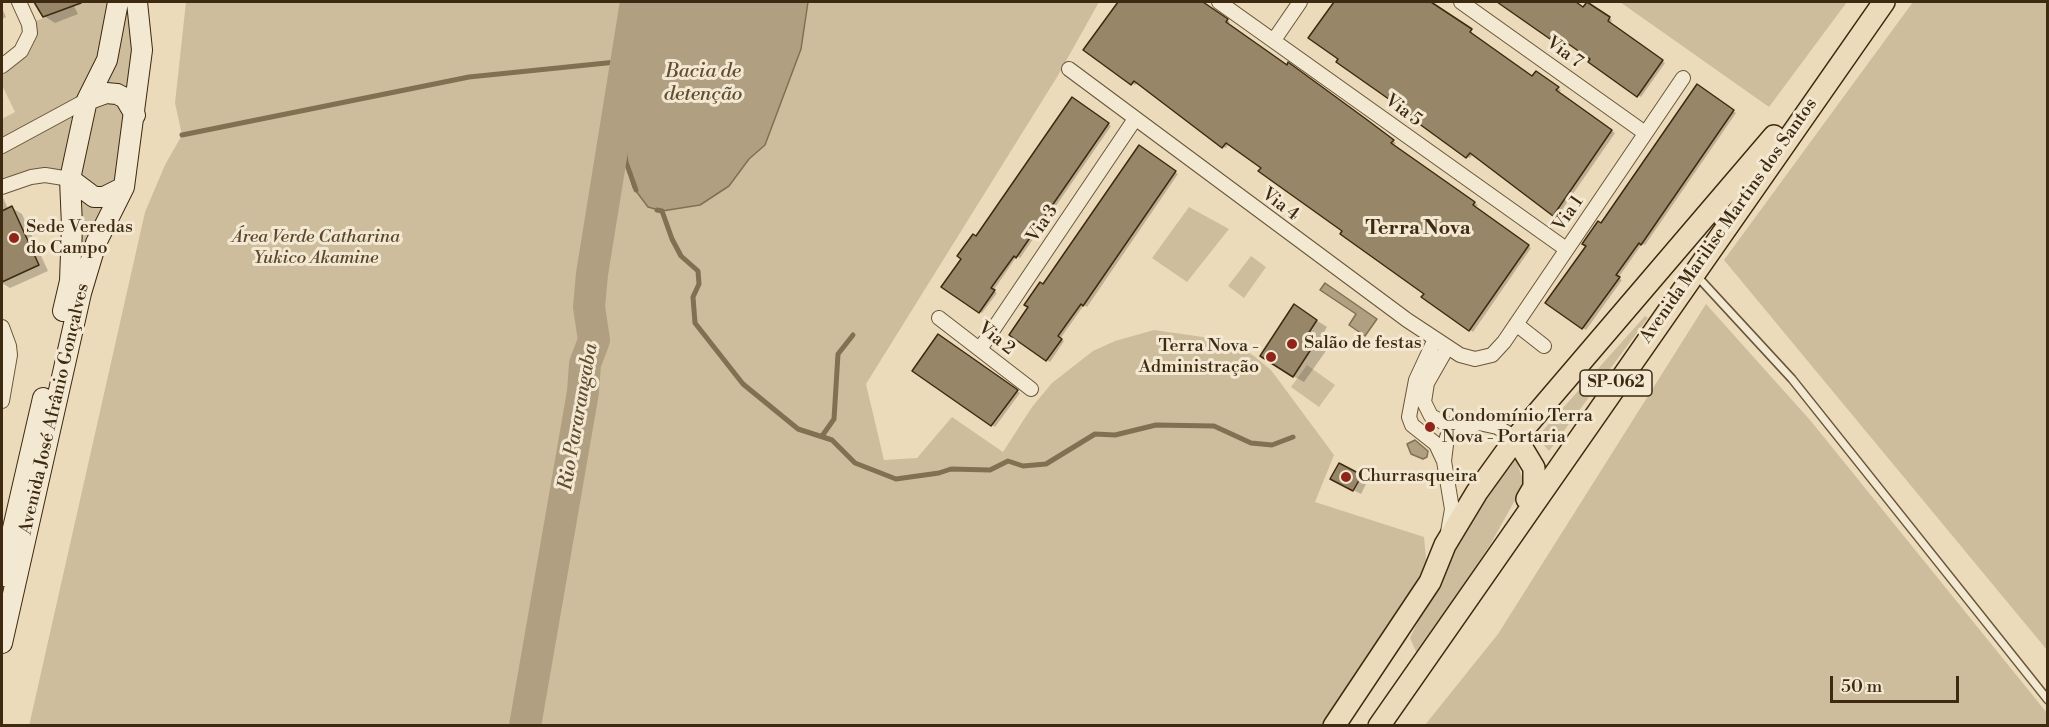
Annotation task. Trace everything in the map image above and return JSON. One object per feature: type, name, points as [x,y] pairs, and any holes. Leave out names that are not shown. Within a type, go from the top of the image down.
[{"type":"main road","name":"Avenida José Afrânio Gonçalves","points":[[2,576],[70,281],[72,226],[70,179],[87,100],[107,60],[118,2]]},
{"type":"main road","name":"Avenida José Afrânio Gonçalves","points":[[2,643],[81,292],[96,243],[124,187],[142,50],[137,2]]},
{"type":"main road","name":"Avenida Marilise Martins dos Santos","points":[[1379,726],[1499,550],[1884,2]]},
{"type":"main road","name":"Avenida Marilise Martins dos Santos","points":[[1445,545],[1477,492],[1516,438],[1854,43]]},
{"type":"main road","points":[[87,100],[106,93],[117,94],[125,98],[135,115]]},
{"type":"main road","points":[[70,179],[94,197],[104,197],[124,187]]},
{"type":"main road","points":[[1499,550],[1534,487],[1534,468],[1516,438]]},
{"type":"main road","name":"SP-062","points":[[1334,726],[1430,582],[1445,545]]},
{"type":"street","points":[[2,66],[21,51],[30,33],[29,24],[19,2]]},
{"type":"street","name":"Via 5","points":[[1219,2],[1566,249]]},
{"type":"street","points":[[1274,40],[1300,2]]},
{"type":"street","name":"Via 7","points":[[1461,2],[1645,133]]},
{"type":"street","name":"Via 4","points":[[1070,69],[1447,348],[1475,359]]},
{"type":"street","name":"Via 1","points":[[1475,359],[1492,355],[1516,324],[1683,78]]},
{"type":"street","points":[[2,146],[87,100]]},
{"type":"street","name":"Via 3","points":[[980,349],[1135,119]]},
{"type":"street","points":[[2,187],[38,176],[70,179]]},
{"type":"street","name":"Via 2","points":[[939,318],[1031,389]]},
{"type":"street","points":[[1516,324],[1544,346]]},
{"type":"street","points":[[2,327],[10,355],[2,401]]},
{"type":"street","points":[[1435,339],[1416,380],[1409,417],[1411,424],[1436,444],[1444,461],[1452,509],[1445,545]]},
{"type":"street","points":[[1447,348],[1427,383],[1424,402],[1431,416],[1458,430]]},
{"type":"street","points":[[1444,461],[1447,437],[1458,430],[1479,423],[1497,427],[1516,438]]},
{"type":"lane","points":[[1693,273],[1792,379],[2048,700]]},
{"type":"green space","points":[[65,2],[137,2],[124,187],[81,262],[72,240],[70,179],[45,175],[2,187],[2,119],[15,112],[2,85],[2,66],[13,59],[29,24],[67,8]]},
{"type":"green space","name":"Área Verde Catharina Yukico Akamine","points":[[186,2],[1099,2],[1057,77],[866,384],[884,460],[917,458],[952,417],[1003,452],[1032,407],[1052,383],[1093,351],[1115,341],[1154,330],[1233,343],[1271,370],[1334,455],[1315,502],[1424,537],[1428,582],[1335,725],[29,726],[145,212],[165,165],[182,135],[175,103]]},
{"type":"green space","points":[[1620,2],[1847,2],[1769,107]]},
{"type":"green space","points":[[1913,2],[2047,2],[2047,650],[1724,260]]},
{"type":"green space","points":[[1189,207],[1229,229],[1187,282],[1152,258]]},
{"type":"green space","points":[[1251,256],[1266,267],[1244,298],[1228,286]]},
{"type":"green space","points":[[1706,304],[1810,420],[2047,713],[2047,725],[1425,725],[1498,634]]},
{"type":"green space","points":[[1645,316],[1648,318],[1549,451],[1537,437]]},
{"type":"green space","points":[[1307,365],[1335,385],[1319,407],[1291,387]]},
{"type":"green space","points":[[1515,455],[1524,484],[1490,545],[1418,656],[1410,638],[1457,538]]},
{"type":"water","name":"Bacia de detenção","points":[[636,2],[808,2],[801,49],[765,145],[749,159],[729,186],[700,205],[662,211],[648,207],[633,187],[626,162],[618,107]]},
{"type":"water","points":[[1325,283],[1377,319],[1365,336],[1349,325],[1356,314],[1320,290]]},
{"type":"water","points":[[1415,440],[1428,451],[1427,457],[1423,459],[1411,454],[1407,444]]},
{"type":"building","points":[[34,2],[81,2],[81,3],[43,17]]},
{"type":"building","points":[[1118,2],[1203,2],[1228,19],[1226,22],[1287,65],[1288,62],[1366,119],[1394,140],[1391,143],[1475,202],[1473,205],[1529,245],[1469,331],[1421,297],[1424,294],[1340,234],[1342,231],[1258,171],[1261,168],[1226,143],[1222,148],[1134,81],[1131,85],[1083,50]]},
{"type":"building","points":[[1334,2],[1431,2],[1472,29],[1470,32],[1532,76],[1536,71],[1559,87],[1556,90],[1612,130],[1553,216],[1470,153],[1466,158],[1418,123],[1420,121],[1336,62],[1338,59],[1308,38]]},
{"type":"building","points":[[1497,2],[1576,2],[1583,7],[1587,2],[1610,17],[1608,21],[1663,60],[1637,97],[1588,62],[1590,59],[1554,34],[1550,39]]},
{"type":"building","points":[[1697,84],[1734,110],[1641,245],[1639,243],[1616,275],[1620,277],[1582,329],[1545,303],[1586,246],[1582,244],[1598,221],[1601,223]]},
{"type":"building","points":[[1072,97],[1109,123],[1016,258],[1014,256],[991,288],[995,290],[979,313],[941,287],[961,259],[957,256],[973,234],[976,236]]},
{"type":"building","points":[[1139,145],[1176,171],[1083,306],[1081,304],[1058,336],[1062,339],[1046,361],[1009,335],[1028,307],[1024,305],[1040,282],[1043,284]]},
{"type":"building","name":"Sede Veredas do Campo","points":[[12,206],[39,265],[2,282],[2,211]]},
{"type":"building","name":"Salão de festas","points":[[1294,304],[1317,320],[1308,334],[1317,340],[1293,377],[1260,356]]},
{"type":"building","points":[[938,334],[1018,390],[991,426],[912,371]]},
{"type":"building","name":"Churrasqueira","points":[[1339,463],[1362,475],[1353,491],[1330,479]]},
{"type":"waterway","name":"Rio Pararangaba","points":[[525,726],[583,392],[585,364],[594,340],[589,307],[592,274],[636,2]]},
{"type":"waterway","points":[[182,135],[469,77],[626,61]]},
{"type":"waterway","points":[[618,107],[626,162],[636,190]]},
{"type":"waterway","points":[[657,210],[662,211],[681,256],[698,271],[699,284],[693,297],[695,323],[743,384],[798,429],[832,440],[855,463],[896,479],[951,469],[990,470],[1008,461],[1023,466],[1046,464],[1095,434],[1115,435],[1156,425],[1214,426],[1251,443],[1272,445],[1293,437]]},
{"type":"waterway","points":[[822,436],[834,419],[838,354],[853,335]]},
{"type":"place","name":"Sede Veredas do Campo","points":[[14,238]]},
{"type":"place","name":"Salão de festas","points":[[1292,344]]},
{"type":"place","name":"Terra Nova - Administração","points":[[1271,357]]},
{"type":"place","name":"Condomínio Terra Nova - Portaria","points":[[1430,427]]},
{"type":"place","name":"Churrasqueira","points":[[1346,477]]},
{"type":"district","name":"Terra Nova","points":[[1418,229]]}]
